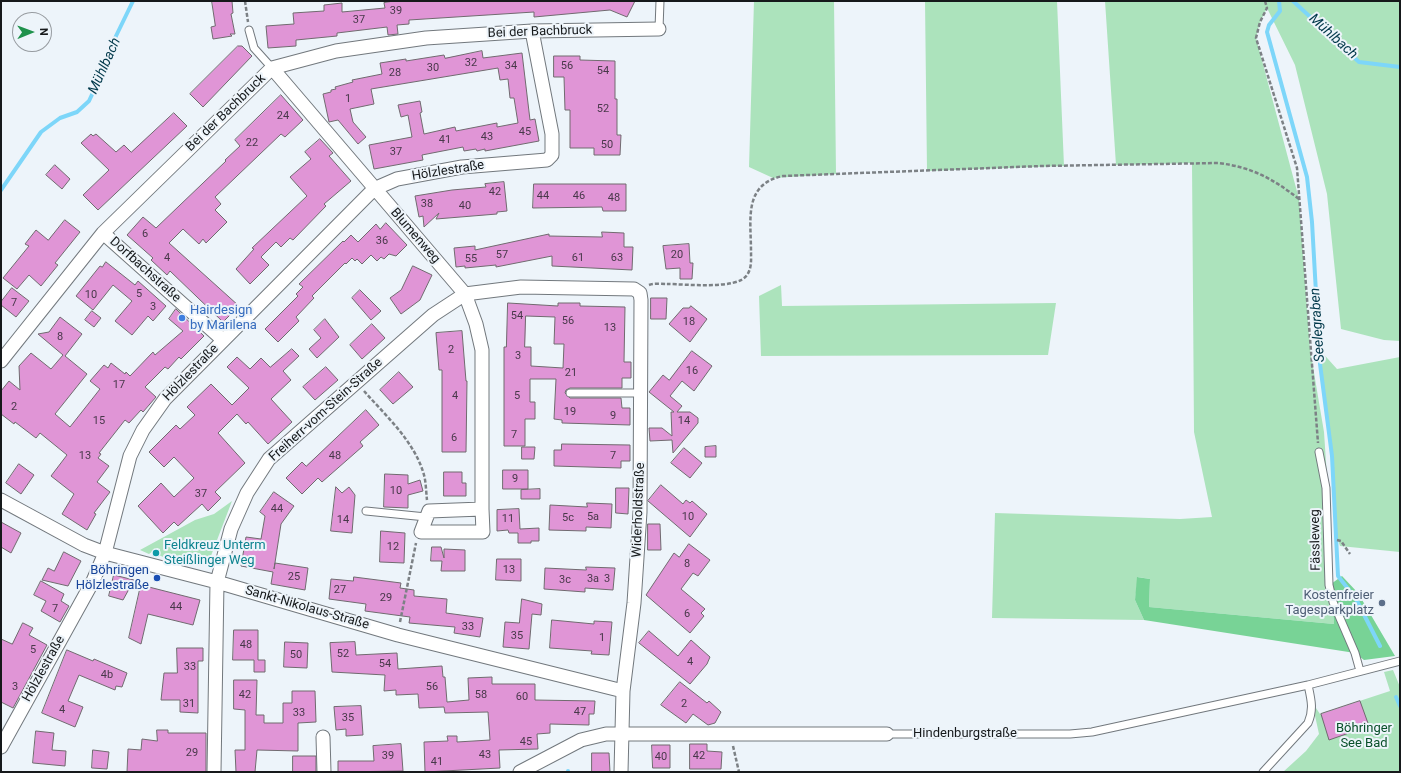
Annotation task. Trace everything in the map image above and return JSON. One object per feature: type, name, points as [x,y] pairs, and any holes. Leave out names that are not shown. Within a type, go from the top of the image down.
[{"type":"street","name":"Bei der Bachbruck","points":[[1,361],[103,233],[272,68],[336,51],[381,43],[426,38],[532,31],[660,29]]},
{"type":"street","name":"Hölzlestraße","points":[[1,747],[93,581],[105,553],[130,456],[140,435],[165,399],[374,189],[397,179],[462,167],[547,160],[552,155],[552,134],[532,31]]},
{"type":"street","name":"Blumenweg","points":[[272,68],[465,294],[476,324],[482,350],[482,532],[421,532]]},
{"type":"street","name":"Dorfbachstraße","points":[[103,233],[223,340]]},
{"type":"street","name":"Freiherr-vom-Stein-Straße","points":[[214,772],[217,582],[231,529],[248,493],[269,459],[433,315],[465,294],[521,287],[637,291]]},
{"type":"street","name":"Widerholdstraße","points":[[621,772],[623,691],[634,603],[640,512],[641,393],[637,291]]},
{"type":"street","name":"Sankt-Nikolaus-Straße","points":[[1,500],[84,545],[105,553],[217,582],[398,635],[623,691]]},
{"type":"street","points":[[421,532],[427,514],[482,509]]},
{"type":"street","name":"Hindenburgstraße","points":[[520,772],[581,740],[606,734],[887,734]]},
{"type":"street","points":[[323,737],[324,772]]},
{"type":"lane","points":[[660,1],[660,29]]},
{"type":"lane","name":"Blumenweg","points":[[250,30],[254,48],[272,68]]},
{"type":"lane","points":[[570,393],[641,393]]},
{"type":"lane","name":"Fässleweg","points":[[1319,452],[1326,488],[1329,585],[1333,602],[1355,653],[1360,671]]},
{"type":"lane","points":[[366,511],[427,514]]},
{"type":"lane","name":"Hindenburgstraße","points":[[887,734],[1070,734],[1308,685],[1400,661]]},
{"type":"lane","points":[[1263,772],[1308,723],[1312,713],[1312,702],[1308,685]]},
{"type":"path","points":[[245,1],[250,30]]},
{"type":"path","points":[[1265,1],[1267,8],[1260,22],[1256,38],[1297,168],[1319,452]]},
{"type":"path","points":[[637,291],[651,284],[727,284],[740,281],[745,278],[748,274],[751,263],[751,223],[753,199],[757,190],[764,182],[783,176],[1042,166],[1218,163],[1231,165],[1265,175],[1299,199]]},
{"type":"path","points":[[356,382],[403,436],[415,454],[424,475],[427,514]]},
{"type":"path","points":[[398,635],[418,533],[421,532]]},
{"type":"path","points":[[1341,541],[1350,554]]},
{"type":"path","points":[[731,734],[739,772]]},
{"type":"green space","points":[[754,1],[834,1],[836,174],[773,178],[749,167]]},
{"type":"green space","points":[[925,1],[1057,1],[1064,166],[927,171]]},
{"type":"green space","points":[[1105,1],[1400,1],[1400,341],[1384,340],[1341,329],[1327,194],[1295,65],[1267,8],[1260,22],[1256,38],[1299,199],[1310,349],[1324,432],[1330,522],[1331,584],[1334,624],[1149,607],[1150,579],[1138,577],[1135,600],[1144,620],[992,618],[995,513],[1180,519],[1212,517],[1194,432],[1192,163],[1116,165]]},
{"type":"green space","points":[[781,285],[782,306],[1056,303],[1048,355],[761,356],[759,296]]},
{"type":"green space","points":[[1319,349],[1337,369],[1400,357],[1400,552],[1340,546],[1335,531],[1332,456]]},
{"type":"green space","points":[[232,501],[209,561],[200,566],[163,557],[159,555],[160,549],[157,548],[149,554],[140,550],[195,520],[214,514]]},
{"type":"green space","points":[[1342,576],[1358,593],[1395,656],[1364,660],[1355,653],[1144,620],[1135,600],[1137,577],[1150,579],[1149,607],[1334,624],[1331,584]]},
{"type":"green space","name":"Böhringer See Bad","points":[[1393,670],[1400,687],[1400,772],[1283,772],[1306,751],[1319,734],[1312,702],[1320,714],[1390,691],[1384,672]]},
{"type":"building","points":[[212,1],[232,1],[233,13],[231,14],[235,34],[230,34],[232,36],[213,39],[211,27],[215,26]]},
{"type":"building","points":[[394,1],[635,1],[627,17],[610,10],[534,17],[534,12],[409,20],[409,24],[397,25],[398,34],[388,35],[387,27],[337,33],[337,36],[296,40],[296,46],[268,48],[266,26],[294,24],[293,13],[324,11],[324,5],[342,3],[342,12],[385,8],[384,3]]},
{"type":"building","points":[[238,46],[242,46],[252,56],[203,107],[190,94]]},
{"type":"building","points":[[482,51],[483,58],[522,53],[530,120],[535,119],[539,141],[485,151],[485,149],[477,151],[476,149],[464,151],[463,147],[422,155],[423,160],[374,169],[369,145],[412,137],[408,115],[401,117],[398,105],[420,101],[422,112],[420,113],[424,134],[455,127],[456,131],[497,123],[497,127],[518,123],[514,98],[510,98],[508,79],[500,80],[498,68],[371,89],[374,104],[350,109],[353,122],[366,137],[358,144],[338,120],[329,122],[323,94],[331,92],[331,90],[336,89],[335,87],[353,82],[352,80],[382,74],[380,63],[406,59],[406,61],[444,55],[445,58]]},
{"type":"building","points":[[554,56],[580,56],[580,60],[615,61],[617,135],[621,135],[620,155],[594,155],[594,148],[570,148],[570,110],[565,110],[564,77],[554,77]]},
{"type":"building","points":[[281,95],[303,120],[285,137],[281,134],[215,197],[221,204],[215,210],[227,222],[206,243],[203,239],[199,244],[183,229],[169,243],[239,306],[223,322],[170,271],[167,275],[151,260],[153,258],[127,235],[143,217],[156,228],[226,161],[225,160],[240,146],[235,140]]},
{"type":"building","points":[[174,113],[187,126],[98,210],[83,195],[109,170],[81,143],[91,134],[93,136],[96,134],[116,152],[124,145],[131,152]]},
{"type":"building","points":[[320,139],[333,153],[329,156],[351,181],[324,204],[326,206],[293,240],[290,238],[281,247],[276,242],[261,257],[269,265],[250,284],[236,269],[254,249],[252,248],[307,196],[290,177],[311,159],[305,152]]},
{"type":"building","points":[[55,165],[70,179],[62,189],[46,175]]},
{"type":"building","points":[[504,182],[507,211],[497,212],[497,214],[436,219],[439,213],[424,227],[423,216],[419,217],[415,196],[452,190],[486,187],[485,184]]},
{"type":"building","points":[[534,184],[626,184],[626,211],[603,211],[602,207],[533,208]]},
{"type":"building","points":[[65,220],[80,232],[55,263],[58,265],[41,286],[29,275],[17,289],[3,278],[29,246],[25,244],[36,230],[48,240]]},
{"type":"building","points":[[386,223],[407,245],[396,256],[389,254],[384,259],[381,257],[377,261],[371,255],[362,264],[357,259],[355,261],[352,258],[312,296],[314,298],[296,317],[299,321],[278,342],[265,329],[298,296],[296,294],[303,287],[299,284],[343,241],[344,242],[351,235],[358,242],[376,224],[380,229]]},
{"type":"building","points":[[602,232],[624,233],[624,247],[633,247],[632,270],[552,266],[552,256],[496,267],[496,265],[465,268],[465,266],[456,267],[454,248],[475,246],[475,250],[549,234],[549,236],[602,237]]},
{"type":"building","points":[[689,244],[690,263],[693,263],[692,279],[680,279],[680,268],[666,269],[663,246]]},
{"type":"building","points":[[106,262],[135,285],[138,281],[166,306],[153,321],[148,316],[132,335],[115,321],[132,301],[113,285],[93,310],[76,296],[100,266],[102,267]]},
{"type":"building","points":[[413,266],[432,275],[420,300],[401,314],[390,298],[401,290]]},
{"type":"building","points":[[12,288],[29,301],[16,317],[1,305],[1,302]]},
{"type":"building","points":[[360,290],[381,311],[371,320],[352,298]]},
{"type":"building","points":[[651,298],[667,298],[666,319],[651,319]]},
{"type":"building","points":[[508,303],[558,306],[558,303],[580,303],[580,306],[625,307],[624,362],[631,362],[631,378],[622,378],[622,388],[570,388],[566,390],[565,393],[570,398],[621,398],[622,408],[630,408],[630,425],[562,423],[562,420],[554,419],[556,379],[530,379],[530,402],[535,402],[535,419],[525,419],[525,446],[504,446],[504,347],[506,347]],"holes":[[[526,316],[555,317],[554,344],[564,344],[563,368],[531,366],[531,347],[525,347]]]},
{"type":"building","points":[[691,306],[707,319],[690,342],[669,324],[683,308],[689,308]]},
{"type":"building","points":[[176,309],[204,336],[181,359],[179,357],[168,369],[165,367],[145,387],[156,397],[143,412],[141,410],[129,423],[125,420],[99,453],[101,454],[98,458],[109,466],[97,482],[110,492],[94,513],[96,514],[87,530],[62,514],[74,494],[51,476],[67,455],[40,433],[36,438],[15,422],[14,424],[1,414],[1,391],[9,381],[20,390],[19,366],[31,353],[51,369],[63,355],[38,334],[49,332],[60,317],[82,334],[65,356],[87,374],[55,414],[70,427],[100,389],[90,381],[104,365],[108,368],[111,363],[130,376],[153,352],[155,355],[183,331],[169,319]]},
{"type":"building","points":[[92,311],[101,318],[94,327],[85,320]]},
{"type":"building","points":[[325,319],[339,337],[317,358],[309,349],[321,338],[314,330]]},
{"type":"building","points":[[372,324],[385,338],[362,359],[350,345]]},
{"type":"building","points":[[462,331],[467,381],[466,452],[442,452],[442,370],[439,370],[436,333]]},
{"type":"building","points":[[292,349],[299,356],[283,371],[291,380],[271,399],[292,422],[268,444],[248,422],[246,424],[237,414],[218,433],[245,463],[215,492],[221,498],[208,511],[202,504],[178,526],[174,522],[163,533],[138,506],[161,483],[174,497],[194,478],[174,457],[164,467],[149,452],[176,425],[180,429],[195,415],[187,407],[211,384],[232,405],[249,388],[227,367],[237,357],[250,369],[261,358],[270,367]]},
{"type":"building","points":[[692,351],[712,366],[694,391],[682,381],[670,396],[682,406],[677,412],[690,412],[698,418],[698,423],[673,453],[672,440],[650,441],[649,428],[662,428],[672,436],[671,412],[674,412],[649,392],[663,375],[669,380]]},
{"type":"building","points":[[326,367],[338,380],[315,400],[303,387]]},
{"type":"building","points":[[399,372],[413,387],[393,404],[380,390]]},
{"type":"building","points":[[366,410],[379,425],[360,442],[363,446],[322,482],[318,478],[302,494],[286,478],[302,462],[306,466]]},
{"type":"building","points":[[562,444],[630,445],[630,461],[621,461],[621,468],[554,466],[554,450],[561,450]]},
{"type":"building","points":[[716,446],[716,457],[705,457],[705,447]]},
{"type":"building","points":[[522,447],[535,447],[534,459],[522,459]]},
{"type":"building","points":[[684,448],[702,463],[690,478],[671,463]]},
{"type":"building","points":[[19,464],[34,475],[21,494],[6,483]]},
{"type":"building","points":[[503,470],[528,470],[528,489],[503,489]]},
{"type":"building","points":[[444,472],[462,472],[462,483],[466,483],[466,496],[444,496]]},
{"type":"building","points":[[385,474],[408,475],[408,484],[420,480],[423,491],[408,495],[408,508],[384,507]]},
{"type":"building","points":[[661,485],[683,504],[686,500],[690,503],[692,501],[707,514],[690,537],[648,501]]},
{"type":"building","points":[[336,487],[342,493],[349,487],[355,495],[352,533],[331,531]]},
{"type":"building","points":[[616,488],[629,488],[628,514],[616,513]]},
{"type":"building","points":[[540,489],[540,499],[521,499],[521,490]]},
{"type":"building","points":[[274,492],[294,506],[281,524],[274,569],[275,563],[308,568],[305,590],[271,584],[273,572],[241,566],[246,537],[261,539],[265,516],[260,512]]},
{"type":"building","points":[[587,503],[612,504],[611,528],[586,527],[586,531],[549,530],[550,505],[587,507]]},
{"type":"building","points":[[519,509],[520,529],[539,528],[539,541],[531,541],[531,543],[518,543],[518,533],[509,533],[508,530],[497,531],[497,510]]},
{"type":"building","points":[[1,522],[21,533],[11,553],[1,547]]},
{"type":"building","points":[[648,524],[660,524],[661,550],[648,550]]},
{"type":"building","points":[[381,531],[405,533],[404,563],[380,562]]},
{"type":"building","points":[[689,544],[710,560],[698,576],[693,573],[681,589],[705,609],[701,613],[704,616],[690,633],[646,595],[674,553],[679,557]]},
{"type":"building","points":[[432,547],[441,547],[444,558],[444,549],[465,550],[465,571],[441,571],[442,561],[431,561]]},
{"type":"building","points":[[64,552],[81,561],[68,586],[42,580],[48,568],[54,571]]},
{"type":"building","points":[[497,559],[521,559],[521,581],[496,580]]},
{"type":"building","points":[[586,567],[615,568],[613,590],[585,588],[585,592],[544,589],[545,568],[586,570]]},
{"type":"building","points":[[114,575],[134,580],[123,600],[109,596]]},
{"type":"building","points":[[354,577],[401,583],[400,588],[414,590],[414,596],[447,599],[446,613],[483,618],[480,637],[454,633],[455,627],[409,623],[410,617],[365,611],[366,604],[329,599],[331,579],[353,581]]},
{"type":"building","points":[[41,581],[64,594],[61,601],[69,606],[60,622],[41,611],[46,601],[34,595]]},
{"type":"building","points":[[141,585],[200,600],[193,625],[148,614],[141,644],[129,638]]},
{"type":"building","points":[[522,599],[542,604],[541,615],[532,614],[529,649],[503,647],[505,622],[519,623]]},
{"type":"building","points":[[552,620],[594,624],[594,621],[612,622],[609,655],[591,654],[592,651],[550,648]]},
{"type":"building","points":[[23,623],[33,628],[29,635],[47,645],[13,708],[1,702],[1,639],[12,644]]},
{"type":"building","points":[[234,630],[258,630],[258,660],[265,660],[265,672],[254,672],[254,660],[233,660]]},
{"type":"building","points":[[649,631],[678,656],[691,640],[710,657],[707,664],[690,684],[639,643]]},
{"type":"building","points":[[285,642],[308,643],[307,668],[284,667]]},
{"type":"building","points":[[355,642],[356,655],[397,653],[398,669],[442,666],[443,677],[445,677],[447,702],[469,700],[468,678],[492,677],[492,684],[535,684],[535,700],[595,701],[594,714],[589,714],[589,725],[550,724],[550,733],[537,734],[538,749],[499,750],[500,768],[425,772],[424,742],[448,741],[447,736],[457,736],[457,742],[490,740],[488,712],[445,713],[444,707],[419,708],[418,694],[396,695],[396,690],[384,691],[385,675],[332,672],[330,643]]},
{"type":"building","points":[[177,648],[203,648],[203,661],[198,661],[198,713],[180,712],[180,700],[161,700],[164,673],[177,673]]},
{"type":"building","points":[[67,650],[93,661],[94,659],[127,673],[122,687],[116,686],[115,690],[79,675],[68,701],[83,707],[75,727],[42,713]]},
{"type":"building","points":[[234,680],[257,680],[256,715],[264,715],[264,723],[283,723],[283,703],[292,703],[292,691],[315,691],[316,722],[298,723],[298,751],[257,750],[255,772],[236,772],[235,750],[245,750],[245,710],[234,709]]},
{"type":"building","points":[[680,682],[707,703],[709,701],[721,712],[715,723],[708,725],[693,714],[686,723],[661,705]]},
{"type":"building","points":[[1360,701],[1369,726],[1329,740],[1321,714]]},
{"type":"building","points":[[361,706],[363,735],[346,736],[346,729],[336,730],[334,707]]},
{"type":"building","points":[[157,730],[168,730],[168,733],[206,733],[206,772],[127,772],[128,749],[141,750],[142,739],[157,741]]},
{"type":"building","points":[[36,731],[54,733],[52,750],[66,751],[65,766],[33,763]]},
{"type":"building","points":[[401,744],[403,771],[338,772],[338,761],[374,761],[373,746]]},
{"type":"building","points":[[690,744],[707,744],[707,751],[722,752],[721,769],[690,769]]},
{"type":"building","points":[[652,745],[670,745],[670,768],[653,768]]},
{"type":"building","points":[[93,750],[109,752],[107,769],[92,768]]},
{"type":"building","points":[[592,753],[609,753],[610,772],[592,772]]},
{"type":"building","points":[[293,756],[316,756],[316,772],[293,772]]},
{"type":"waterway","name":"Mühlbach","points":[[1,190],[41,132],[60,118],[77,112],[89,101],[116,36],[133,1]]},
{"type":"waterway","name":"Seelegraben","points":[[1279,1],[1280,11],[1269,25],[1267,32],[1307,177],[1312,222],[1320,364],[1332,456],[1338,576],[1356,599],[1380,646]]},
{"type":"waterway","name":"Mühlbach","points":[[1293,1],[1359,62],[1400,67]]},
{"type":"waterway","name":"Seelegraben","points":[[1396,697],[1400,706]]},
{"type":"place","name":"Hairdesign by Marilena","points":[[182,318]]},
{"type":"place","name":"Feldkreuz Unterm Steißlinger Weg","points":[[156,553]]},
{"type":"place","name":"Böhringen Hölzlestraße","points":[[157,578]]},
{"type":"place","name":"Kostenfreier Tagesparkplatz","points":[[1382,603]]}]
